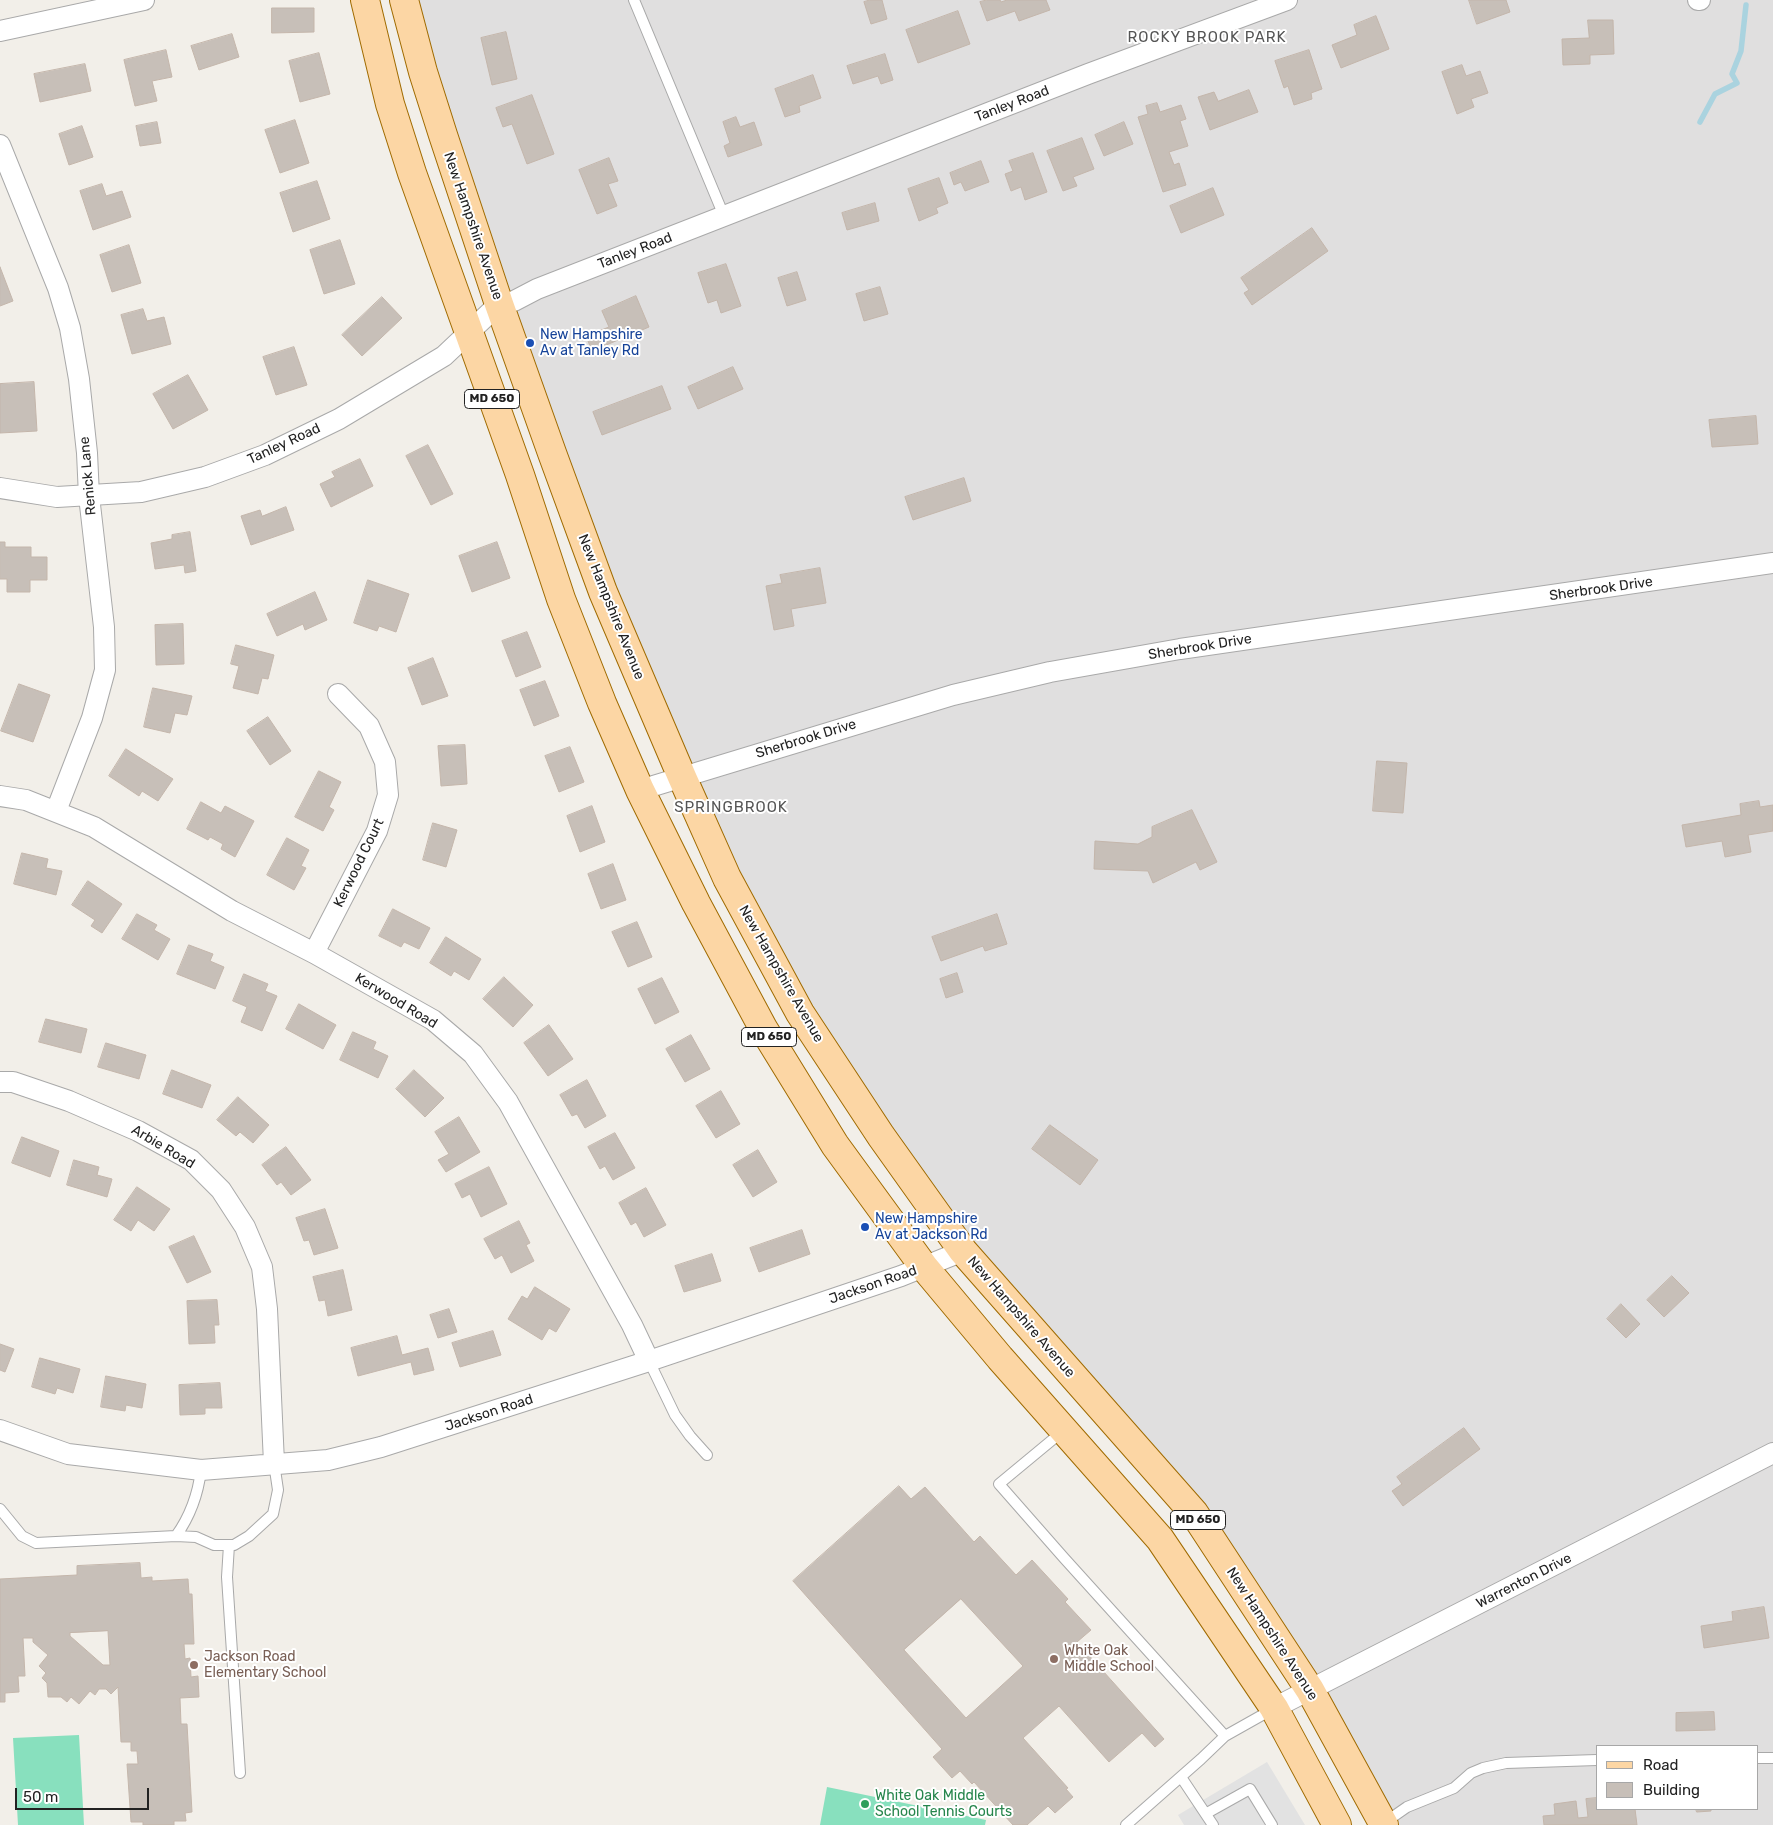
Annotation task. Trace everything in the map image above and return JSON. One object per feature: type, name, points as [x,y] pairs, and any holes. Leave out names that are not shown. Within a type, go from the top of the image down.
[{"type":"main road","name":"MD 650","points":[[365,0],[396,121],[412,174],[520,475],[561,599],[602,703],[640,790],[696,903],[763,1028],[835,1145],[924,1267],[1000,1358],[1160,1539],[1274,1708],[1337,1825]]},
{"type":"main road","name":"New Hampshire Avenue","points":[[404,0],[423,72],[443,135],[500,304],[603,592],[727,878],[800,1013],[881,1136],[963,1251],[1194,1513],[1310,1690],[1384,1824]]},
{"type":"street","points":[[0,31],[144,0]]},
{"type":"street","name":"Tanley Road","points":[[0,488],[57,497],[141,492],[205,477],[264,455],[339,419],[444,356],[500,304],[514,301],[537,289],[1099,70],[1287,0]]},
{"type":"street","name":"Renick Lane","points":[[0,145],[58,288],[70,328],[79,379],[87,453],[89,496],[104,627],[105,670],[92,718],[56,811]]},
{"type":"street","name":"Sherbrook Drive","points":[[640,790],[953,695],[1050,672],[1180,649],[1773,563]]},
{"type":"street","name":"Kerwood Court","points":[[314,953],[377,831],[388,795],[385,762],[369,726],[338,694]]},
{"type":"street","name":"Kerwood Road","points":[[0,796],[26,800],[94,827],[232,911],[314,953],[433,1020],[473,1054],[508,1102],[632,1325],[649,1361]]},
{"type":"street","name":"Arbie Road","points":[[0,1082],[13,1082],[69,1101],[138,1131],[190,1160],[221,1190],[245,1227],[262,1267],[267,1309],[274,1463]]},
{"type":"street","name":"Jackson Road","points":[[1,1435],[68,1454],[201,1470],[328,1460],[381,1447],[649,1361],[924,1267],[963,1251]]},
{"type":"street","name":"Warrenton Drive","points":[[1274,1708],[1773,1453]]},
{"type":"lane","points":[[634,0],[724,216]]},
{"type":"lane","points":[[649,1361],[675,1415],[707,1455]]},
{"type":"lane","points":[[1064,1431],[999,1484],[1225,1736]]},
{"type":"lane","points":[[0,1509],[22,1536],[36,1543],[176,1536],[196,1537],[214,1545],[234,1545],[249,1536],[274,1514],[278,1490],[274,1463]]},
{"type":"lane","points":[[176,1536],[188,1519],[198,1490],[201,1470]]},
{"type":"lane","points":[[229,1545],[227,1577],[240,1773]]},
{"type":"lane","points":[[1126,1825],[1225,1736],[1274,1708]]},
{"type":"lane","points":[[1758,1758],[1773,1758]]},
{"type":"lane","points":[[1384,1824],[1407,1807],[1454,1788],[1471,1773],[1482,1768],[1506,1763],[1596,1760]]},
{"type":"lane","points":[[1181,1777],[1207,1813],[1213,1825]]},
{"type":"lane","points":[[1207,1813],[1250,1789],[1272,1825]]},
{"type":"shaded area","points":[[404,0],[1773,0],[1773,1825],[1384,1825],[1194,1513],[881,1136],[682,777]]},
{"type":"shaded area","points":[[1267,1762],[1305,1825],[1184,1825],[1178,1815]]},
{"type":"green space","points":[[79,1735],[84,1825],[18,1825],[13,1738]]},
{"type":"green space","name":"White Oak Middle School Tennis Courts","points":[[827,1787],[986,1820],[985,1825],[820,1825]]},
{"type":"building","points":[[882,0],[887,19],[871,24],[864,2]]},
{"type":"building","points":[[1000,0],[1001,2],[1007,0],[1046,0],[1050,10],[1019,21],[1015,11],[987,21],[980,2]]},
{"type":"building","points":[[1469,0],[1506,0],[1510,12],[1477,24]]},
{"type":"building","points":[[272,8],[314,8],[314,32],[272,33]]},
{"type":"building","points":[[958,11],[970,44],[918,63],[906,30]]},
{"type":"building","points":[[1376,16],[1389,49],[1341,68],[1332,45],[1357,35],[1354,25]]},
{"type":"building","points":[[1588,20],[1613,20],[1614,54],[1590,55],[1590,64],[1563,65],[1562,39],[1589,38]]},
{"type":"building","points":[[506,32],[517,79],[492,85],[481,38]]},
{"type":"building","points":[[232,34],[239,57],[199,70],[191,46]]},
{"type":"building","points":[[166,50],[172,77],[152,81],[157,101],[135,106],[124,60]]},
{"type":"building","points":[[1309,50],[1322,89],[1311,93],[1312,99],[1294,105],[1288,86],[1284,88],[1275,61]]},
{"type":"building","points":[[319,53],[330,94],[300,102],[289,61]]},
{"type":"building","points":[[885,54],[893,80],[881,84],[878,76],[853,84],[847,66]]},
{"type":"building","points":[[85,64],[91,91],[40,102],[34,74]]},
{"type":"building","points":[[1462,65],[1466,76],[1480,71],[1488,93],[1471,99],[1474,107],[1457,114],[1442,72]]},
{"type":"building","points":[[813,75],[821,98],[799,106],[800,112],[785,117],[775,89]]},
{"type":"building","points":[[1249,90],[1258,112],[1210,130],[1198,97],[1214,92],[1218,101]]},
{"type":"building","points":[[532,95],[554,154],[527,164],[512,124],[503,127],[496,108]]},
{"type":"building","points":[[1157,103],[1160,112],[1181,105],[1186,119],[1180,121],[1188,146],[1169,152],[1174,165],[1179,163],[1186,185],[1163,192],[1138,117],[1148,114],[1146,106]]},
{"type":"building","points":[[736,117],[740,127],[754,122],[762,145],[728,157],[724,146],[730,143],[723,122]]},
{"type":"building","points":[[295,120],[309,163],[280,173],[265,130]]},
{"type":"building","points":[[157,122],[161,143],[140,146],[136,126]]},
{"type":"building","points":[[1124,122],[1133,144],[1104,156],[1095,135]]},
{"type":"building","points":[[82,126],[93,157],[69,165],[59,134]]},
{"type":"building","points":[[1082,138],[1094,169],[1073,177],[1077,186],[1063,191],[1047,151]]},
{"type":"building","points":[[1033,153],[1047,192],[1025,200],[1021,187],[1011,191],[1005,174],[1013,171],[1009,161]]},
{"type":"building","points":[[609,158],[618,181],[608,184],[617,206],[597,214],[579,170]]},
{"type":"building","points":[[981,161],[989,182],[965,191],[961,182],[954,185],[950,173]]},
{"type":"building","points":[[939,178],[948,203],[936,208],[938,213],[919,221],[908,189]]},
{"type":"building","points":[[317,181],[330,219],[293,232],[280,193]]},
{"type":"building","points":[[102,184],[106,196],[122,191],[131,217],[93,230],[80,191]]},
{"type":"building","points":[[1213,188],[1224,215],[1181,233],[1170,206]]},
{"type":"building","points":[[875,203],[879,221],[847,230],[842,213]]},
{"type":"building","points":[[1312,228],[1328,251],[1252,305],[1244,293],[1249,290],[1241,278]]},
{"type":"building","points":[[340,240],[355,284],[324,294],[310,250]]},
{"type":"building","points":[[129,245],[141,283],[112,292],[100,255]]},
{"type":"building","points":[[726,264],[741,306],[721,313],[717,300],[708,303],[698,273]]},
{"type":"building","points":[[0,267],[13,301],[0,306]]},
{"type":"building","points":[[797,272],[806,300],[787,306],[778,278]]},
{"type":"building","points":[[880,287],[888,314],[864,321],[856,294]]},
{"type":"building","points":[[636,296],[649,327],[592,351],[586,336],[609,327],[602,311]]},
{"type":"building","points":[[382,297],[402,318],[362,356],[342,335]]},
{"type":"building","points":[[143,309],[147,321],[164,317],[171,344],[132,354],[121,315]]},
{"type":"building","points":[[294,347],[307,385],[276,395],[263,357]]},
{"type":"building","points":[[733,367],[743,389],[698,409],[688,387]]},
{"type":"building","points":[[188,375],[208,410],[173,429],[153,394]]},
{"type":"building","points":[[34,382],[37,431],[0,433],[0,384]]},
{"type":"building","points":[[662,386],[671,409],[602,435],[593,412]]},
{"type":"building","points":[[1756,416],[1758,444],[1712,447],[1709,420]]},
{"type":"building","points":[[428,445],[453,494],[431,505],[406,456]]},
{"type":"building","points":[[360,459],[373,486],[331,507],[320,484],[335,477],[332,472]]},
{"type":"building","points":[[964,478],[971,501],[913,520],[905,497]]},
{"type":"building","points":[[286,507],[294,530],[251,545],[241,516],[260,510],[262,516]]},
{"type":"building","points":[[190,532],[196,571],[185,573],[184,565],[155,569],[151,543],[172,539],[172,535]]},
{"type":"building","points":[[0,542],[5,542],[5,547],[31,547],[31,557],[47,557],[47,580],[30,580],[30,592],[7,592],[7,579],[0,579]]},
{"type":"building","points":[[497,542],[510,578],[472,592],[459,556]]},
{"type":"building","points":[[820,568],[826,603],[791,609],[794,626],[774,630],[766,586],[782,583],[780,575]]},
{"type":"building","points":[[368,580],[409,594],[396,632],[379,626],[377,631],[354,623]]},
{"type":"building","points":[[315,592],[327,620],[305,630],[303,624],[277,636],[267,614]]},
{"type":"building","points":[[183,624],[184,664],[156,665],[155,625]]},
{"type":"building","points":[[527,632],[541,667],[516,677],[502,641]]},
{"type":"building","points":[[236,645],[274,655],[268,679],[262,678],[258,694],[233,688],[239,666],[231,664]]},
{"type":"building","points":[[433,658],[448,696],[422,705],[408,668]]},
{"type":"building","points":[[545,681],[559,716],[534,726],[520,690]]},
{"type":"building","points":[[19,684],[50,695],[33,742],[1,731]]},
{"type":"building","points":[[153,688],[192,696],[187,715],[175,713],[170,733],[144,727]]},
{"type":"building","points":[[268,717],[291,751],[270,765],[247,731]]},
{"type":"building","points":[[465,745],[467,784],[441,786],[438,746]]},
{"type":"building","points":[[570,747],[584,782],[559,792],[545,756]]},
{"type":"building","points":[[126,749],[173,779],[158,801],[142,791],[139,796],[109,776]]},
{"type":"building","points":[[1377,761],[1407,763],[1403,813],[1373,811]]},
{"type":"building","points":[[319,771],[341,782],[329,807],[334,810],[323,831],[295,817]]},
{"type":"building","points":[[1759,801],[1760,807],[1773,805],[1773,831],[1748,835],[1751,852],[1725,857],[1722,841],[1686,847],[1682,825],[1741,815],[1740,804]]},
{"type":"building","points":[[201,802],[221,813],[225,806],[254,821],[235,857],[221,849],[223,844],[210,837],[208,840],[187,829]]},
{"type":"building","points":[[592,806],[605,842],[580,852],[567,816]]},
{"type":"building","points":[[1192,810],[1217,862],[1200,870],[1196,862],[1153,883],[1148,871],[1094,869],[1095,841],[1138,844],[1152,837],[1152,827]]},
{"type":"building","points":[[433,823],[457,830],[446,867],[423,860]]},
{"type":"building","points":[[287,838],[309,850],[301,866],[306,868],[294,890],[267,875]]},
{"type":"building","points":[[22,853],[48,859],[46,868],[62,871],[56,895],[14,884]]},
{"type":"building","points":[[613,864],[626,900],[601,909],[588,874]]},
{"type":"building","points":[[88,881],[122,904],[102,933],[91,926],[95,920],[72,905]]},
{"type":"building","points":[[393,909],[430,928],[419,949],[404,942],[401,947],[379,936]]},
{"type":"building","points":[[137,914],[157,925],[154,930],[170,939],[158,960],[122,939]]},
{"type":"building","points":[[997,914],[1007,944],[985,951],[983,946],[941,961],[932,937]]},
{"type":"building","points":[[637,922],[652,957],[628,967],[612,932]]},
{"type":"building","points":[[446,937],[481,959],[469,980],[454,971],[451,976],[430,963]]},
{"type":"building","points":[[189,945],[213,954],[210,961],[224,967],[215,989],[177,974]]},
{"type":"building","points":[[957,973],[963,992],[946,998],[940,979]]},
{"type":"building","points":[[244,974],[268,984],[265,991],[277,996],[262,1031],[241,1022],[247,1007],[233,1001]]},
{"type":"building","points":[[504,977],[533,1005],[513,1027],[483,999]]},
{"type":"building","points":[[662,978],[679,1012],[655,1024],[638,989]]},
{"type":"building","points":[[299,1004],[336,1025],[323,1049],[286,1029]]},
{"type":"building","points":[[46,1019],[87,1029],[81,1053],[39,1042]]},
{"type":"building","points":[[549,1025],[573,1059],[548,1076],[524,1043]]},
{"type":"building","points":[[353,1032],[376,1042],[373,1049],[388,1056],[378,1078],[340,1060]]},
{"type":"building","points":[[691,1035],[710,1069],[685,1082],[666,1049]]},
{"type":"building","points":[[106,1043],[146,1055],[139,1079],[98,1067]]},
{"type":"building","points":[[172,1070],[211,1085],[202,1108],[163,1094]]},
{"type":"building","points":[[414,1070],[444,1098],[425,1117],[396,1089]]},
{"type":"building","points":[[587,1080],[606,1116],[585,1128],[577,1114],[572,1116],[560,1095]]},
{"type":"building","points":[[721,1091],[740,1124],[716,1138],[696,1106]]},
{"type":"building","points":[[238,1097],[269,1125],[253,1143],[240,1132],[236,1136],[217,1120]]},
{"type":"building","points":[[459,1117],[480,1152],[446,1172],[438,1160],[449,1154],[435,1132]]},
{"type":"building","points":[[1050,1125],[1098,1160],[1080,1185],[1032,1149]]},
{"type":"building","points":[[615,1133],[635,1168],[613,1180],[605,1166],[600,1169],[588,1147]]},
{"type":"building","points":[[22,1137],[59,1151],[50,1177],[12,1163]]},
{"type":"building","points":[[286,1147],[311,1180],[291,1195],[281,1182],[277,1185],[262,1165]]},
{"type":"building","points":[[758,1150],[777,1182],[753,1197],[733,1165]]},
{"type":"building","points":[[74,1160],[99,1167],[97,1175],[112,1179],[107,1197],[67,1185]]},
{"type":"building","points":[[489,1167],[507,1204],[481,1217],[470,1194],[462,1198],[455,1184]]},
{"type":"building","points":[[137,1187],[170,1209],[154,1231],[138,1220],[131,1231],[114,1220]]},
{"type":"building","points":[[646,1188],[666,1225],[644,1237],[636,1222],[631,1225],[619,1203]]},
{"type":"building","points":[[325,1209],[338,1248],[314,1255],[309,1240],[304,1241],[296,1218]]},
{"type":"building","points":[[519,1221],[530,1243],[526,1245],[534,1261],[511,1273],[502,1255],[495,1259],[484,1239]]},
{"type":"building","points":[[802,1230],[810,1254],[759,1272],[750,1248]]},
{"type":"building","points":[[194,1236],[211,1272],[187,1283],[169,1247]]},
{"type":"building","points":[[712,1254],[721,1281],[684,1292],[675,1266]]},
{"type":"building","points":[[343,1270],[352,1310],[328,1316],[325,1300],[319,1301],[313,1277]]},
{"type":"building","points":[[1672,1276],[1689,1293],[1664,1317],[1647,1300]]},
{"type":"building","points":[[535,1287],[570,1309],[556,1332],[549,1328],[542,1340],[508,1319],[522,1296],[527,1299]]},
{"type":"building","points":[[217,1300],[219,1325],[214,1325],[215,1343],[189,1344],[187,1301]]},
{"type":"building","points":[[1621,1304],[1640,1324],[1626,1338],[1607,1319]]},
{"type":"building","points":[[449,1309],[457,1332],[438,1338],[430,1315]]},
{"type":"building","points":[[493,1331],[501,1355],[460,1367],[452,1343]]},
{"type":"building","points":[[397,1336],[402,1355],[428,1348],[434,1370],[414,1375],[411,1362],[358,1376],[351,1348]]},
{"type":"building","points":[[0,1344],[14,1349],[5,1372],[0,1370]]},
{"type":"building","points":[[40,1358],[80,1369],[73,1393],[57,1388],[55,1394],[32,1387]]},
{"type":"building","points":[[106,1376],[146,1384],[142,1408],[126,1405],[125,1411],[101,1407]]},
{"type":"building","points":[[220,1383],[222,1408],[205,1408],[205,1414],[180,1415],[179,1385]]},
{"type":"building","points":[[1464,1428],[1480,1449],[1403,1506],[1392,1491],[1402,1484],[1397,1477]]},
{"type":"building","name":"White Oak Middle School","points":[[899,1486],[911,1499],[925,1487],[974,1542],[980,1536],[1016,1575],[1032,1560],[1068,1599],[1065,1602],[1091,1630],[1077,1642],[1164,1739],[1155,1747],[1142,1733],[1109,1762],[1059,1706],[1023,1738],[1068,1788],[1066,1789],[1073,1797],[1055,1813],[1048,1806],[1027,1825],[1013,1825],[974,1782],[972,1784],[960,1771],[952,1778],[933,1757],[942,1749],[793,1581]],"holes":[[[961,1599],[1023,1666],[966,1718],[904,1650]]]},
{"type":"building","points":[[140,1563],[141,1578],[152,1577],[152,1581],[188,1579],[189,1594],[192,1594],[194,1644],[184,1644],[185,1659],[190,1658],[191,1677],[198,1676],[199,1697],[180,1698],[181,1724],[187,1724],[192,1812],[185,1813],[186,1821],[174,1821],[174,1825],[143,1825],[143,1822],[131,1822],[127,1764],[138,1764],[137,1751],[131,1751],[131,1742],[121,1742],[118,1687],[111,1694],[106,1689],[99,1689],[95,1695],[90,1691],[79,1704],[71,1697],[67,1702],[61,1697],[48,1697],[47,1683],[42,1678],[46,1673],[39,1666],[48,1655],[33,1642],[33,1638],[23,1638],[25,1676],[18,1676],[19,1692],[5,1693],[5,1702],[0,1702],[0,1579],[77,1575],[77,1566]],"holes":[[[108,1631],[110,1665],[103,1665],[70,1636],[70,1633]]]},
{"type":"building","points":[[1764,1607],[1769,1638],[1704,1648],[1701,1626],[1733,1621],[1732,1612]]},
{"type":"building","points":[[1714,1712],[1715,1730],[1676,1731],[1676,1713]]},
{"type":"building","points":[[1596,1798],[1596,1810],[1635,1810],[1637,1825],[1544,1825],[1543,1816],[1555,1815],[1554,1804],[1576,1801],[1578,1818],[1588,1817],[1586,1799]]},
{"type":"building","points":[[1696,1810],[1711,1810],[1711,1811],[1697,1812]]},
{"type":"waterway","points":[[1700,122],[1715,94],[1737,83],[1732,74],[1741,51],[1746,5]]},
{"type":"place","name":"New Hampshire Av at Tanley Rd","points":[[530,343]]},
{"type":"place","name":"New Hampshire Av at Jackson Rd","points":[[865,1227]]},
{"type":"place","name":"White Oak Middle School","points":[[1054,1659]]},
{"type":"place","name":"Jackson Road Elementary School","points":[[194,1665]]},
{"type":"place","name":"White Oak Middle School Tennis Courts","points":[[865,1804]]},
{"type":"district","name":"ROCKY BROOK PARK","points":[[1207,38]]},
{"type":"district","name":"SPRINGBROOK","points":[[731,808]]}]
